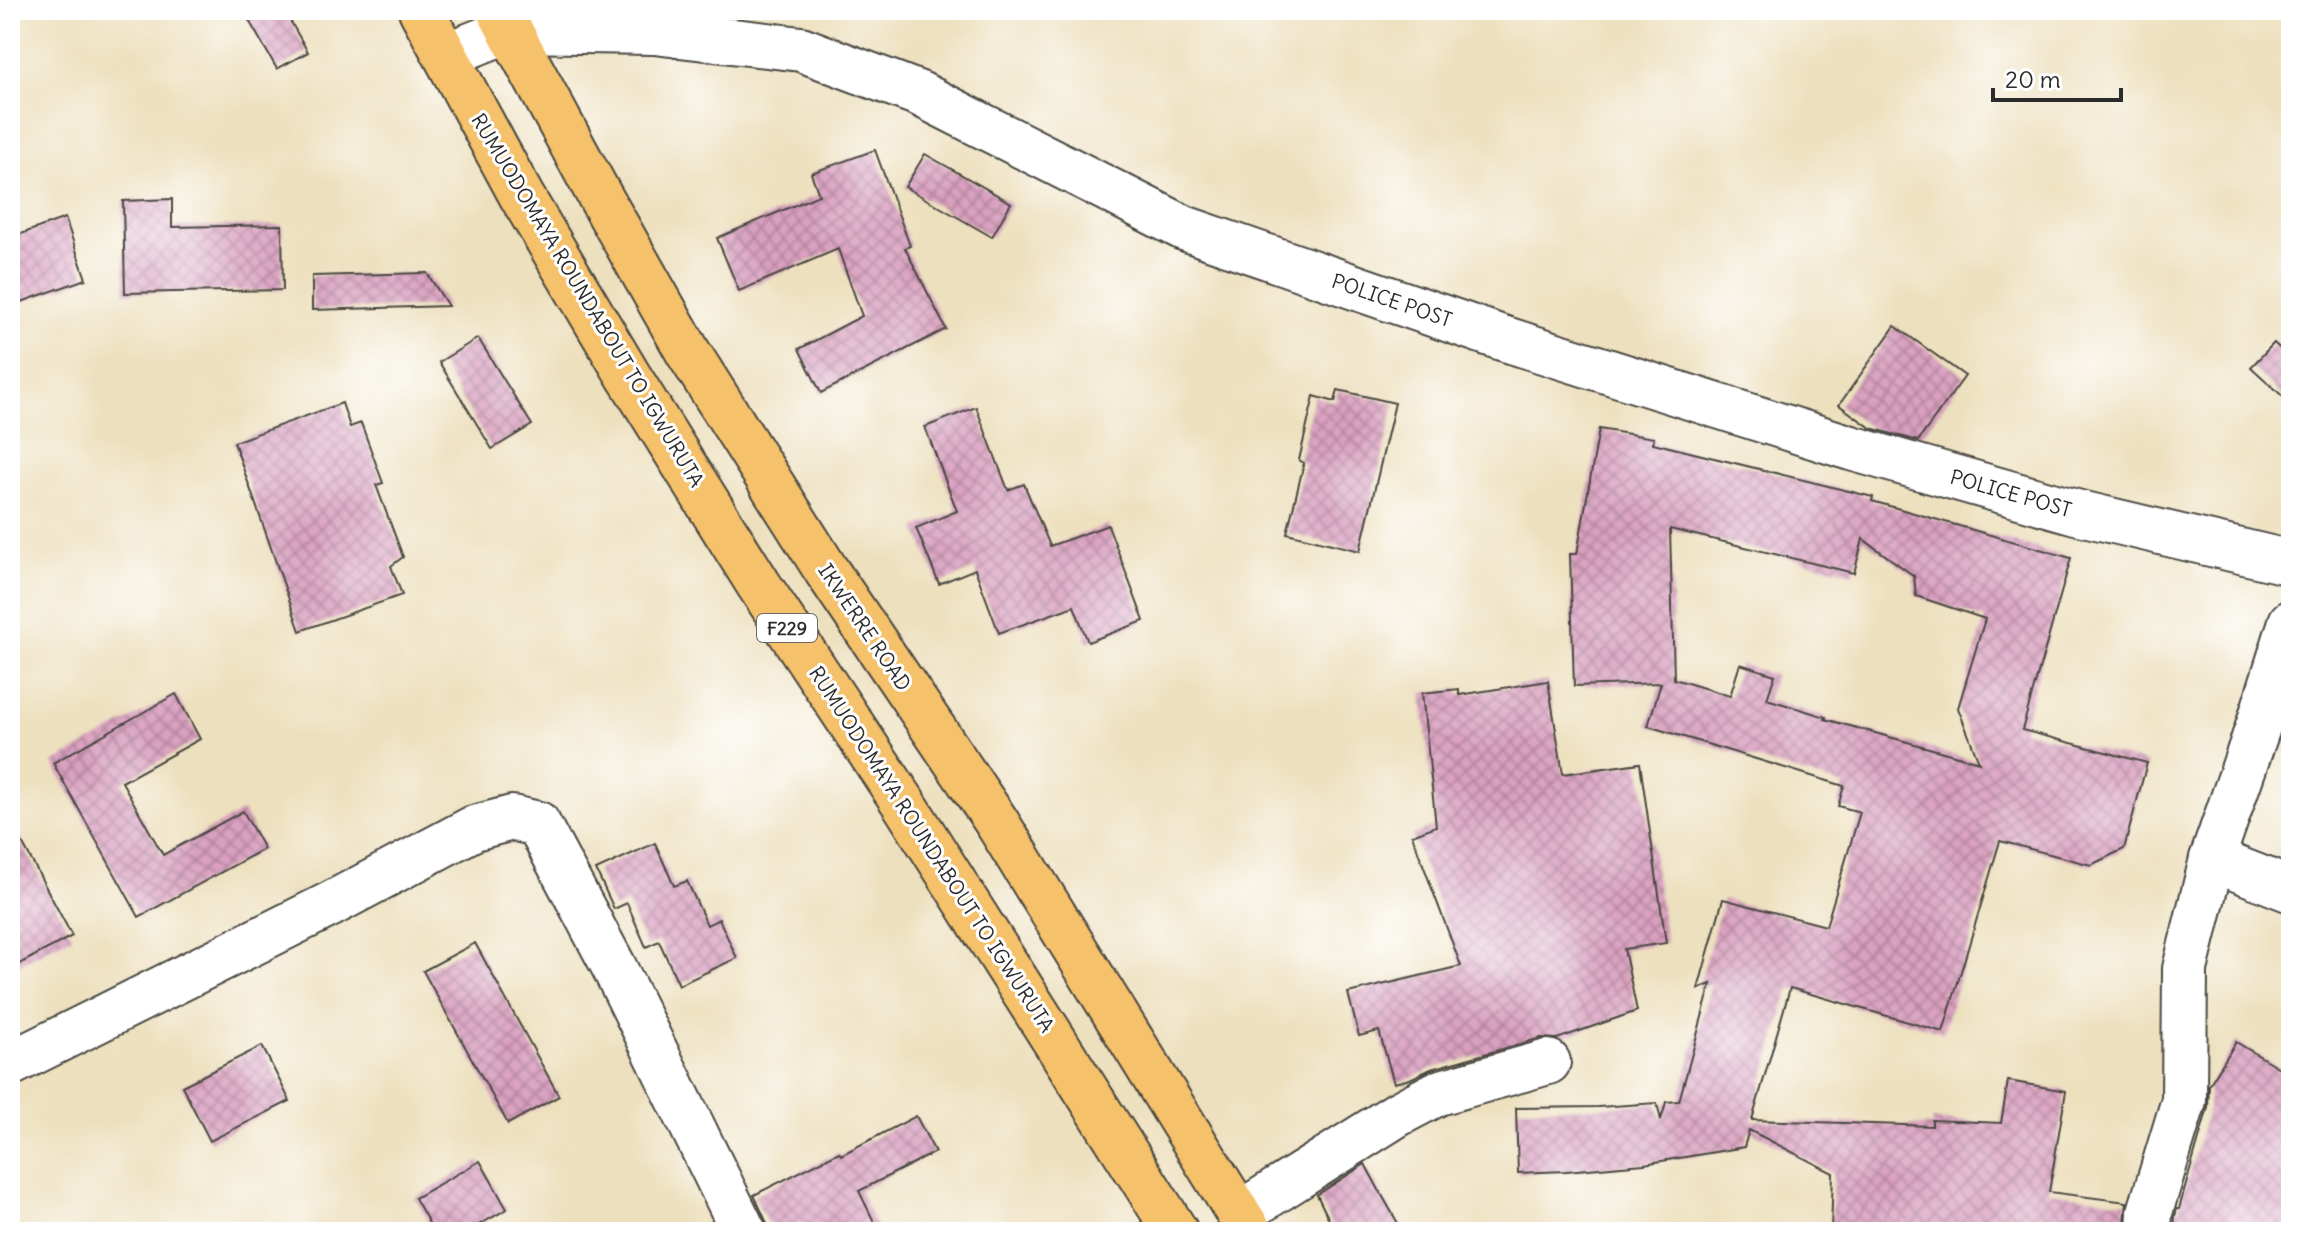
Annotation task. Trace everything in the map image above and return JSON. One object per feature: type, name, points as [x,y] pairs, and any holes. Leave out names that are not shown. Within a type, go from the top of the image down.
[{"type":"main road","name":"RUMUODOMAYA ROUNDABOUT TO IGWURUTA","points":[[421,10],[521,195],[628,375],[759,585],[922,831],[1176,1232]]},
{"type":"main road","name":"IKWERRE ROAD","points":[[504,20],[688,352],[826,570],[996,821],[1244,1223]]},
{"type":"street","points":[[446,55],[504,20]]},
{"type":"street","name":"POLICE POST","points":[[504,20],[654,32],[801,49],[920,94],[1184,228],[1502,338],[1851,448],[2061,508],[2291,563]]},
{"type":"street","points":[[2149,1232],[2150,1212],[2184,1100],[2185,969],[2212,859],[2291,622]]},
{"type":"street","points":[[10,1064],[329,905],[474,828],[512,818],[538,824],[614,967],[744,1232]]},
{"type":"street","points":[[2212,859],[2291,890]]},
{"type":"street","points":[[1244,1223],[1398,1114],[1438,1093],[1548,1062]]},
{"type":"building","points":[[243,10],[284,10],[308,52],[277,69]]},
{"type":"building","points":[[875,150],[910,246],[905,248],[946,329],[821,393],[799,349],[862,316],[838,249],[739,291],[717,238],[819,195],[811,173]]},
{"type":"building","points":[[925,154],[1011,203],[992,237],[905,187]]},
{"type":"building","points":[[172,199],[172,227],[282,225],[283,290],[125,293],[123,201]]},
{"type":"building","points":[[65,218],[86,279],[10,306],[10,238]]},
{"type":"building","points":[[427,273],[448,306],[312,310],[312,276]]},
{"type":"building","points":[[1895,326],[1965,376],[1918,441],[1871,428],[1839,405]]},
{"type":"building","points":[[478,338],[532,425],[492,449],[439,362]]},
{"type":"building","points":[[2274,343],[2291,359],[2291,404],[2251,367]]},
{"type":"building","points":[[1338,390],[1395,403],[1360,551],[1287,533],[1304,463],[1299,460],[1314,396],[1335,402]]},
{"type":"building","points":[[342,403],[350,427],[361,423],[383,483],[376,485],[403,557],[391,566],[402,595],[300,631],[234,442]]},
{"type":"building","points":[[976,407],[1008,490],[1024,484],[1050,546],[1108,525],[1144,621],[1088,642],[1074,606],[999,633],[975,569],[939,584],[916,528],[957,511],[925,427]]},
{"type":"building","points":[[1599,429],[1654,438],[1653,443],[1873,497],[1872,501],[2071,558],[2022,730],[2147,763],[2124,849],[2091,865],[2000,841],[1943,1032],[1790,988],[1752,1120],[1932,1126],[1932,1120],[2001,1123],[2008,1081],[2066,1091],[2049,1192],[2127,1202],[2124,1232],[1831,1232],[1833,1173],[1749,1130],[1744,1147],[1644,1164],[1518,1173],[1516,1108],[1657,1103],[1661,1120],[1666,1102],[1679,1101],[1711,984],[1698,989],[1723,899],[1826,926],[1860,812],[1838,806],[1844,786],[1648,726],[1661,683],[1574,686],[1570,554],[1577,554]],"holes":[[[1670,529],[1854,573],[1863,539],[1914,576],[1916,596],[1985,619],[1958,708],[1979,762],[1825,719],[1767,699],[1775,675],[1740,664],[1730,696],[1674,679]]]},
{"type":"building","points":[[1548,681],[1563,774],[1640,763],[1666,943],[1624,949],[1637,1011],[1557,1039],[1541,1038],[1431,1069],[1394,1083],[1379,1031],[1359,1036],[1348,993],[1461,966],[1412,835],[1436,826],[1422,693],[1459,689],[1459,695]]},
{"type":"building","points":[[176,694],[200,739],[122,782],[163,855],[243,811],[264,849],[139,917],[53,763]]},
{"type":"building","points":[[10,820],[72,936],[10,969]]},
{"type":"building","points":[[655,843],[674,886],[687,881],[707,925],[719,919],[737,958],[679,985],[659,941],[646,947],[627,903],[614,909],[596,870]]},
{"type":"building","points":[[475,943],[559,1096],[508,1124],[423,971]]},
{"type":"building","points":[[2236,1042],[2291,1075],[2291,1232],[2174,1232],[2175,1216],[2208,1107],[2209,1085]]},
{"type":"building","points":[[262,1046],[290,1101],[210,1141],[182,1086]]},
{"type":"building","points":[[916,1116],[935,1152],[859,1191],[879,1232],[769,1232],[754,1195]]},
{"type":"building","points":[[480,1161],[507,1209],[466,1232],[434,1232],[415,1198]]},
{"type":"building","points":[[1365,1164],[1403,1232],[1335,1232],[1317,1195]]}]
